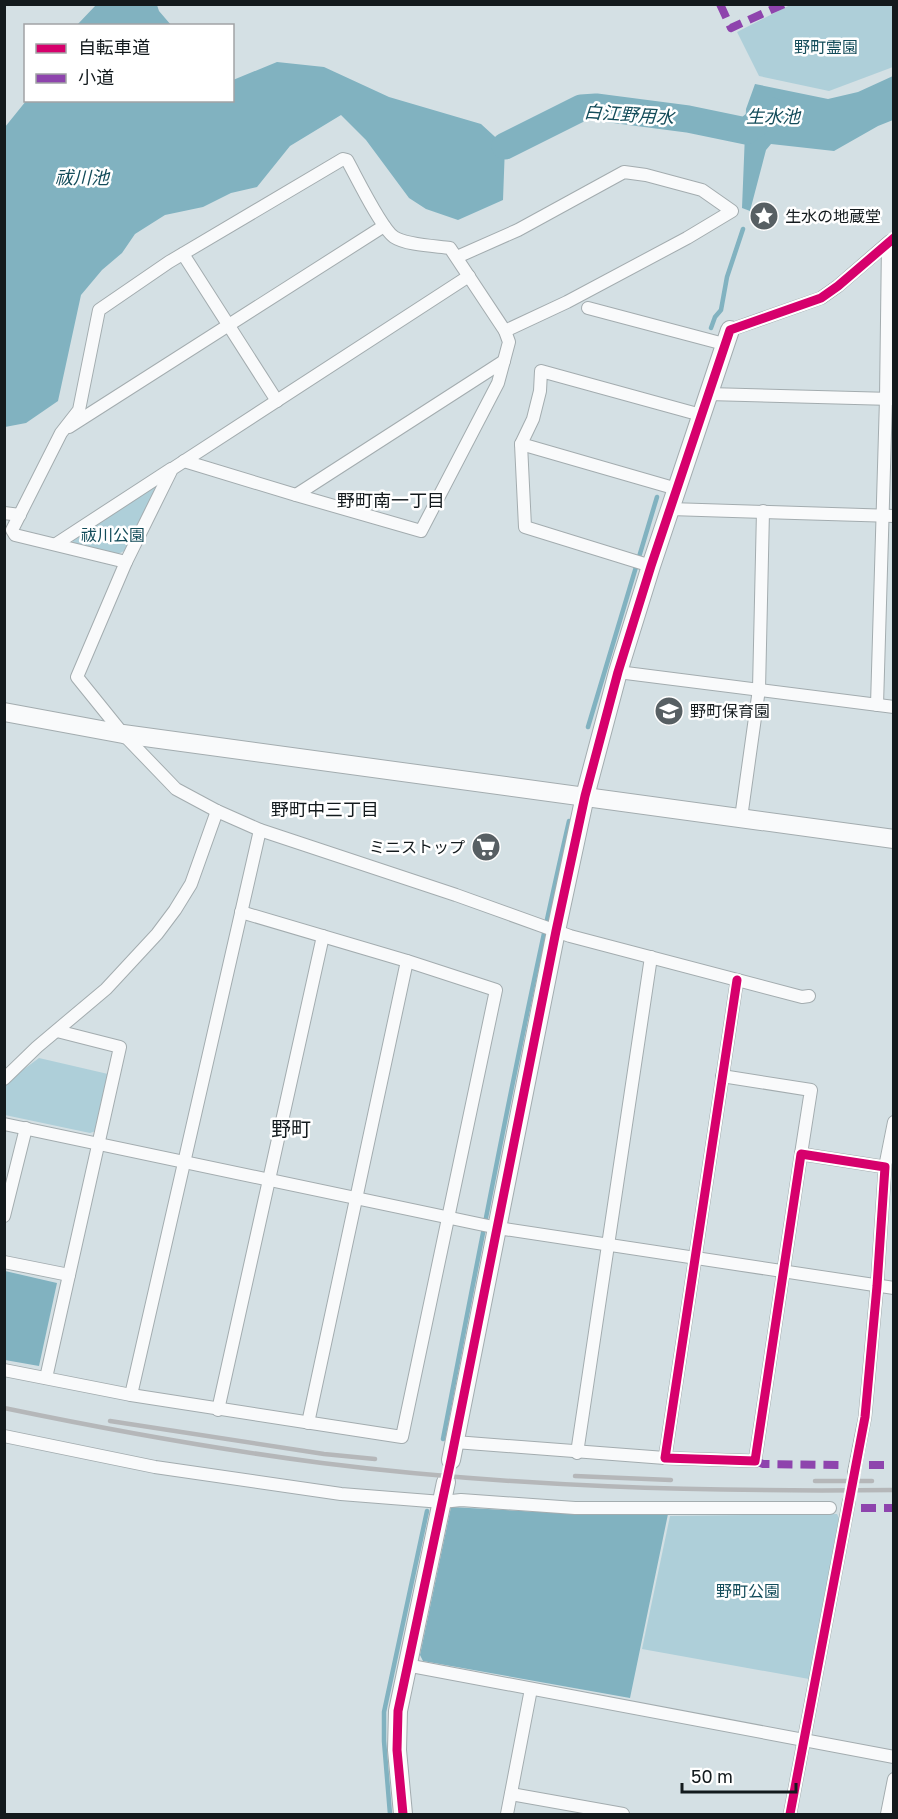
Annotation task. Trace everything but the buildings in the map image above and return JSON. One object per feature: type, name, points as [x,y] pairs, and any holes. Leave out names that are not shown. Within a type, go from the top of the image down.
[{"type":"street","points":[[126,562],[15,535],[12,530],[61,433],[79,410],[99,310],[183,254],[343,159],[347,160],[384,226],[394,237],[450,249],[505,331],[508,342],[498,383],[421,531],[184,461]]},
{"type":"street","points":[[457,257],[518,230],[624,172],[646,175],[702,190],[732,211],[687,238],[567,302],[505,331]]},
{"type":"street","points":[[61,433],[384,226]]},
{"type":"street","points":[[588,308],[727,337],[821,298],[891,240]]},
{"type":"street","points":[[877,705],[887,516],[891,240]]},
{"type":"street","points":[[183,254],[277,401]]},
{"type":"street","points":[[56,544],[469,276]]},
{"type":"street","points":[[722,1076],[811,1090],[755,1461],[577,1453],[453,1451],[489,1226],[585,796],[649,565],[677,489],[727,337]]},
{"type":"street","points":[[296,495],[504,361]]},
{"type":"street","points":[[649,565],[525,527],[521,444],[533,419],[540,391],[541,371],[701,415]]},
{"type":"street","points":[[708,394],[890,399]]},
{"type":"street","points":[[521,444],[677,489]]},
{"type":"street","points":[[172,469],[126,562],[77,677],[123,734],[176,789],[260,830],[456,895],[570,936],[737,980],[809,996]]},
{"type":"street","points":[[670,509],[887,516]]},
{"type":"street","points":[[741,818],[759,689],[764,511]]},
{"type":"street","points":[[4,513],[20,515]]},
{"type":"street","points":[[618,672],[894,707]]},
{"type":"street","points":[[4,712],[123,734],[894,839]]},
{"type":"street","points":[[4,1079],[106,989],[156,934],[175,910],[191,884],[217,811]]},
{"type":"street","points":[[131,1395],[260,830]]},
{"type":"street","points":[[4,1370],[218,1410],[402,1437],[496,990],[241,912]]},
{"type":"street","points":[[218,1410],[323,936]]},
{"type":"street","points":[[577,1453],[651,957]]},
{"type":"street","points":[[308,1423],[407,961]]},
{"type":"street","points":[[665,1458],[737,980]]},
{"type":"street","points":[[46,1378],[120,1047],[57,1031]]},
{"type":"street","points":[[854,1472],[865,1417],[885,1167],[894,1122]]},
{"type":"street","points":[[4,1124],[489,1226],[894,1288]]},
{"type":"street","points":[[4,1216],[26,1128]]},
{"type":"street","points":[[801,1154],[885,1167]]},
{"type":"street","points":[[4,1262],[69,1275]]},
{"type":"street","points":[[4,1436],[155,1467],[341,1494],[442,1502],[461,1500],[574,1508],[830,1508]]},
{"type":"street","points":[[403,1815],[397,1750],[398,1711],[446,1482]]},
{"type":"street","points":[[790,1815],[849,1501]]},
{"type":"street","points":[[406,1665],[894,1757]]},
{"type":"street","points":[[507,1815],[531,1689]]},
{"type":"street","points":[[887,1815],[894,1779]]},
{"type":"street","points":[[511,1794],[623,1815]]},
{"type":"green space","name":"野町霊園","points":[[792,4],[893,5],[893,67],[829,91],[759,76],[737,32]]},
{"type":"green space","name":"祓川公園","points":[[158,485],[126,550],[118,554],[73,544],[73,539]]},
{"type":"green space","points":[[39,1058],[108,1074],[96,1131],[90,1133],[5,1115],[5,1086],[8,1081]]},
{"type":"green space","name":"野町公園","points":[[837,1514],[839,1518],[809,1679],[642,1649],[670,1516]]},
{"type":"water","points":[[96,5],[157,5],[170,24],[78,24]]},
{"type":"water","name":"祓川池","points":[[277,62],[324,67],[389,97],[481,124],[505,146],[503,200],[458,220],[426,209],[409,198],[366,140],[341,115],[290,146],[257,187],[231,193],[203,207],[165,215],[135,234],[122,253],[102,270],[81,295],[58,401],[26,423],[5,427],[5,127],[25,102],[234,102],[234,80]]},
{"type":"water","name":"生水池","points":[[893,76],[893,120],[834,151],[771,144],[766,150],[750,211],[742,208],[746,109],[755,84],[828,99],[858,92]]},
{"type":"water","points":[[5,1271],[57,1283],[39,1366],[5,1360]]},
{"type":"water","points":[[451,1507],[577,1514],[668,1514],[630,1698],[423,1661],[420,1655]]},
{"type":"waterway","name":"白江野用水","points":[[505,146],[581,108],[596,107],[688,119],[746,131],[772,111],[774,112]]},
{"type":"waterway","points":[[711,328],[715,317],[721,310],[727,277],[743,229]]},
{"type":"waterway","points":[[588,727],[657,497]]},
{"type":"waterway","points":[[443,1439],[519,1052],[569,821]]},
{"type":"waterway","points":[[390,1814],[384,1712],[427,1511]]},
{"type":"tunnel","points":[[849,1501],[854,1472]]},
{"type":"railway","points":[[4,1408],[282,1458],[465,1478],[679,1489],[894,1490]]},
{"type":"railway","points":[[110,1421],[324,1454],[375,1459]]},
{"type":"railway","points":[[575,1476],[671,1480]]},
{"type":"railway","points":[[815,1481],[872,1481]]},
{"type":"marked path","points":[[720,4],[731,28],[784,4]]},
{"type":"marked path","points":[[755,1461],[763,1464],[840,1465]]},
{"type":"marked path","points":[[869,1465],[894,1465]]},
{"type":"marked path","points":[[861,1508],[894,1508]]},
{"type":"cycle path","points":[[403,1814],[397,1750],[398,1711],[585,796],[618,672],[651,566],[730,330],[821,298],[894,238]]},
{"type":"cycle path","points":[[737,980],[665,1458],[755,1461],[801,1154],[885,1167],[865,1417],[790,1814]]},
{"type":"place","name":"生水の地蔵堂","points":[[764,216]]},
{"type":"place","name":"野町保育園","points":[[669,711]]},
{"type":"place","name":"ミニストップ","points":[[486,847]]},
{"type":"district","name":"野町南一丁目","points":[[391,500]]},
{"type":"district","name":"野町中三丁目","points":[[325,809]]},
{"type":"district","name":"野町","points":[[291,1128]]}]
